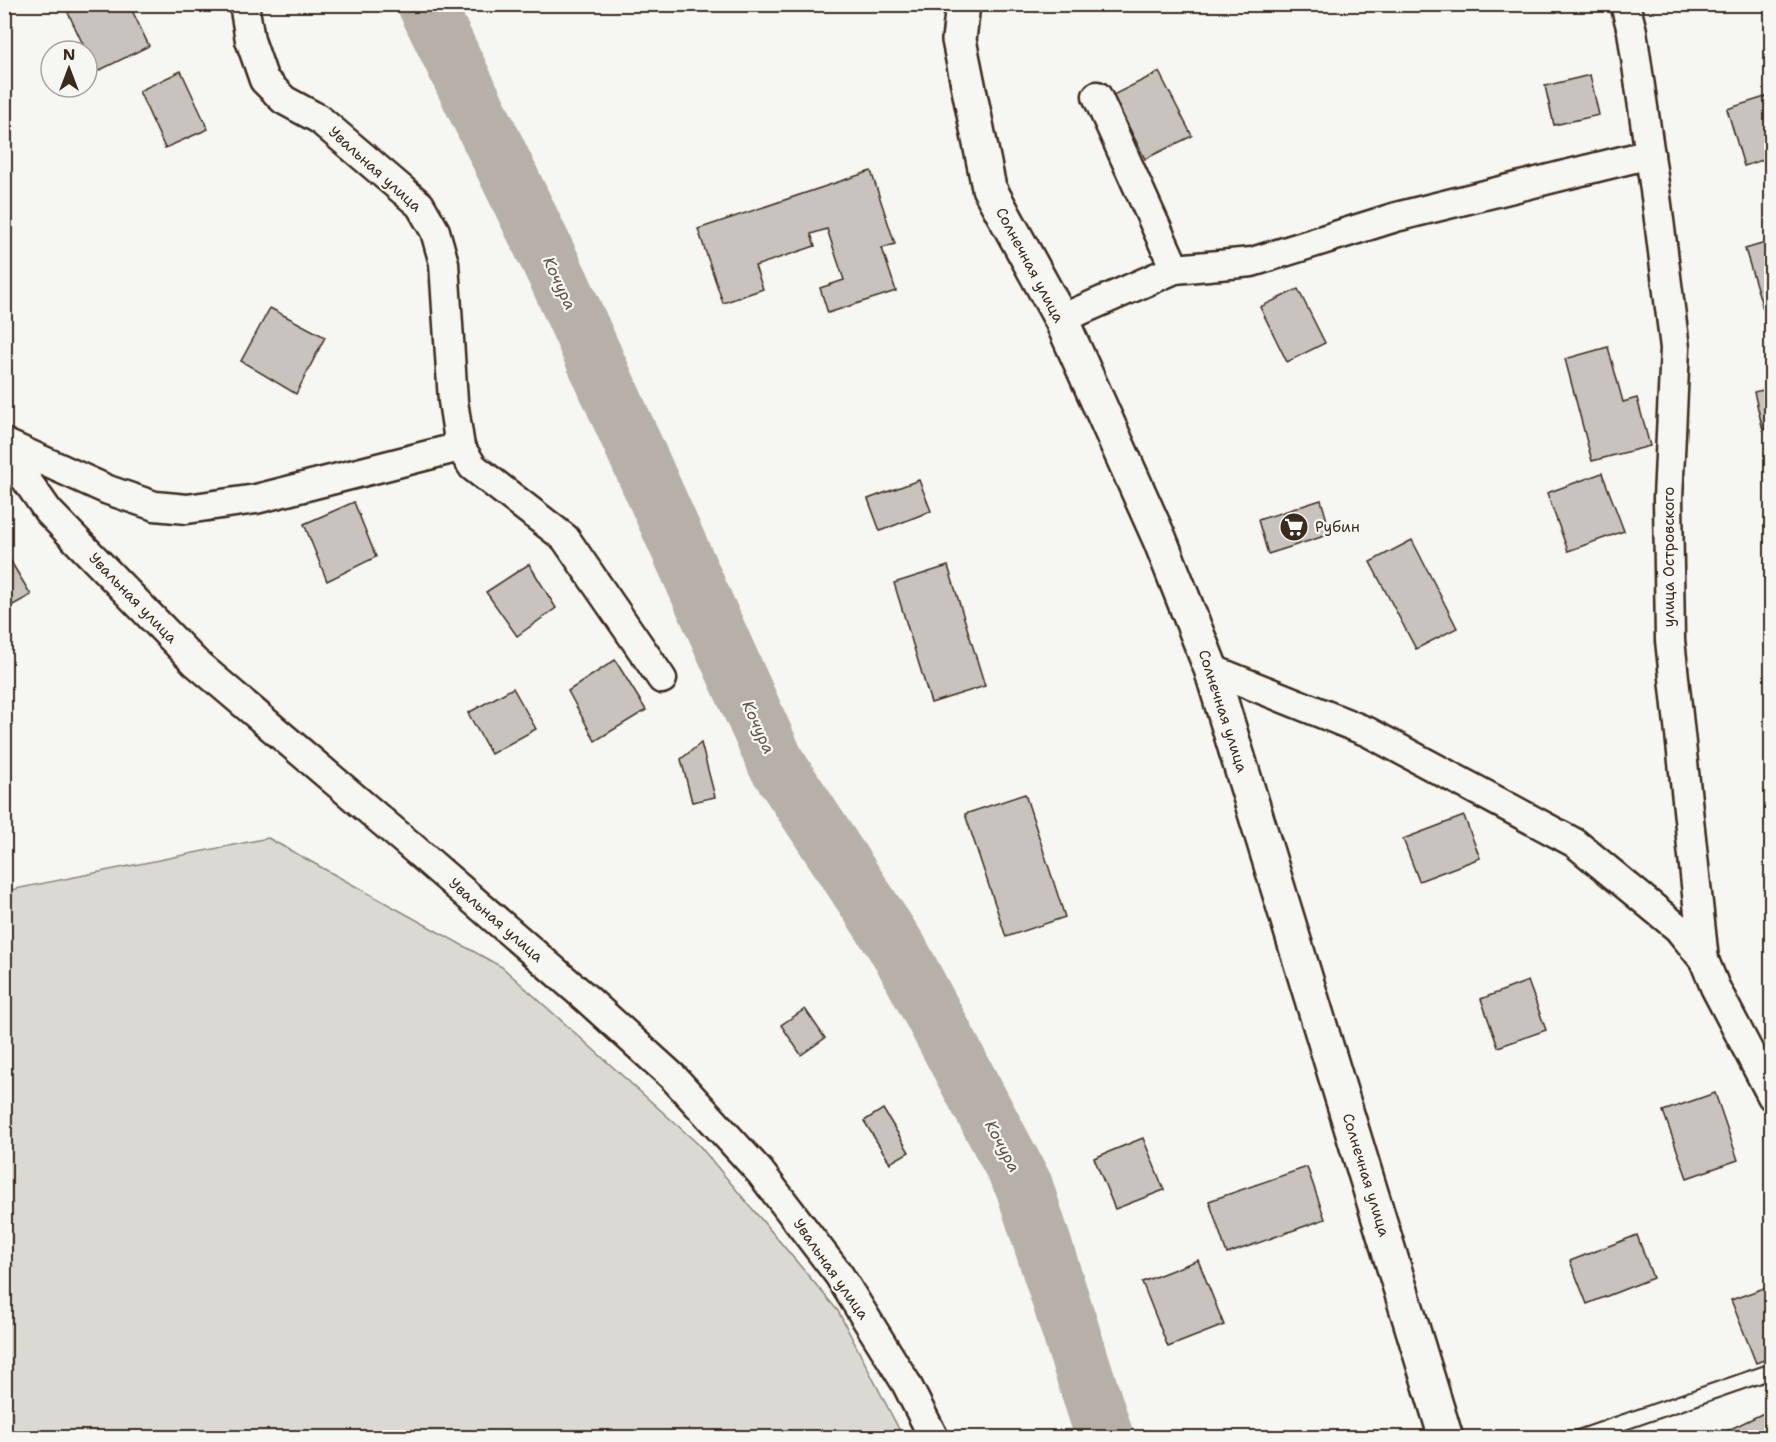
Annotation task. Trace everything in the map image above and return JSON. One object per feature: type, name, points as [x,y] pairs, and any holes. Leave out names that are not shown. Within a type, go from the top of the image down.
[{"type":"main road","name":"Солнечная улица","points":[[963,4],[958,40],[989,188],[1061,319],[1160,540],[1211,669],[1446,1437]]},
{"type":"street","name":"Увальная улица","points":[[244,4],[250,40],[264,80],[284,100],[319,119],[420,205],[435,231],[444,263],[453,401],[460,447],[473,467],[565,538],[662,679]]},
{"type":"street","name":"улица Островского","points":[[1625,4],[1632,31],[1650,154],[1675,348],[1668,498],[1670,640],[1704,960],[1715,987],[1772,1096]]},
{"type":"street","points":[[1097,96],[1175,269]]},
{"type":"street","points":[[1061,319],[1175,269],[1252,262],[1396,217],[1650,154]]},
{"type":"street","points":[[4,443],[108,490],[155,506],[187,509],[256,499],[460,447]]},
{"type":"street","name":"Увальная улица","points":[[4,448],[48,511],[195,662],[413,848],[673,1077],[760,1172],[839,1275],[906,1383],[934,1437]]},
{"type":"street","name":"улица Островского","points":[[1211,669],[1368,732],[1575,843],[1678,928],[1704,960]]},
{"type":"lane","points":[[1578,1437],[1772,1371]]},
{"type":"shaded area","points":[[268,838],[502,967],[698,1144],[838,1311],[903,1437],[5,1437],[5,891]]},
{"type":"building","points":[[64,4],[129,4],[149,46],[99,71],[99,39],[80,39]]},
{"type":"building","points":[[1696,4],[1714,4],[1698,11]]},
{"type":"building","points":[[181,71],[208,129],[165,148],[139,91]]},
{"type":"building","points":[[1159,72],[1192,136],[1145,159],[1113,95]]},
{"type":"building","points":[[1590,75],[1599,115],[1554,125],[1545,86]]},
{"type":"building","points":[[1771,95],[1772,157],[1744,166],[1727,109]]},
{"type":"building","points":[[871,171],[895,244],[882,248],[896,291],[828,313],[820,288],[844,280],[827,229],[811,234],[815,246],[755,266],[763,289],[723,303],[698,229]]},
{"type":"building","points":[[1772,241],[1772,313],[1765,315],[1745,249]]},
{"type":"building","points":[[1298,289],[1325,343],[1287,362],[1260,307]]},
{"type":"building","points":[[270,308],[325,337],[296,394],[241,361]]},
{"type":"building","points":[[1608,347],[1623,402],[1637,398],[1650,446],[1592,461],[1565,359]]},
{"type":"building","points":[[1772,388],[1772,428],[1763,430],[1754,392]]},
{"type":"building","points":[[1602,473],[1624,531],[1568,551],[1547,493]]},
{"type":"building","points":[[919,480],[931,511],[880,531],[868,499]]},
{"type":"building","name":"Рубин","points":[[1321,500],[1331,534],[1268,554],[1258,520]]},
{"type":"building","points":[[354,502],[376,557],[327,581],[304,524]]},
{"type":"building","points":[[1412,540],[1457,628],[1416,649],[1370,562]]},
{"type":"building","points":[[4,550],[31,595],[4,610]]},
{"type":"building","points":[[529,564],[556,608],[517,636],[486,592]]},
{"type":"building","points":[[948,566],[985,686],[931,703],[894,583]]},
{"type":"building","points":[[615,660],[646,710],[595,741],[568,691]]},
{"type":"building","points":[[513,688],[536,729],[491,754],[468,713]]},
{"type":"building","points":[[701,743],[715,797],[692,802],[681,759]]},
{"type":"building","points":[[1025,794],[1065,917],[1006,937],[965,814]]},
{"type":"building","points":[[1464,816],[1480,858],[1419,881],[1403,839]]},
{"type":"building","points":[[1528,981],[1546,1030],[1498,1047],[1481,999]]},
{"type":"building","points":[[805,1009],[825,1038],[801,1055],[781,1025]]},
{"type":"building","points":[[1715,1093],[1738,1160],[1687,1178],[1663,1111]]},
{"type":"building","points":[[883,1109],[909,1152],[890,1163],[864,1121]]},
{"type":"building","points":[[1143,1138],[1164,1190],[1115,1209],[1094,1158]]},
{"type":"building","points":[[1307,1167],[1325,1219],[1227,1254],[1209,1201]]},
{"type":"building","points":[[1637,1235],[1653,1278],[1587,1304],[1570,1261]]},
{"type":"building","points":[[1198,1260],[1224,1325],[1168,1347],[1142,1282]]},
{"type":"building","points":[[1772,1285],[1772,1357],[1756,1363],[1731,1300]]},
{"type":"building","points":[[1772,1409],[1772,1438],[1712,1438]]},
{"type":"waterway","name":"Кочура","points":[[426,4],[560,282],[776,763],[900,952],[1024,1186],[1105,1438]]},
{"type":"place","name":"Рубин","points":[[1294,527]]}]
